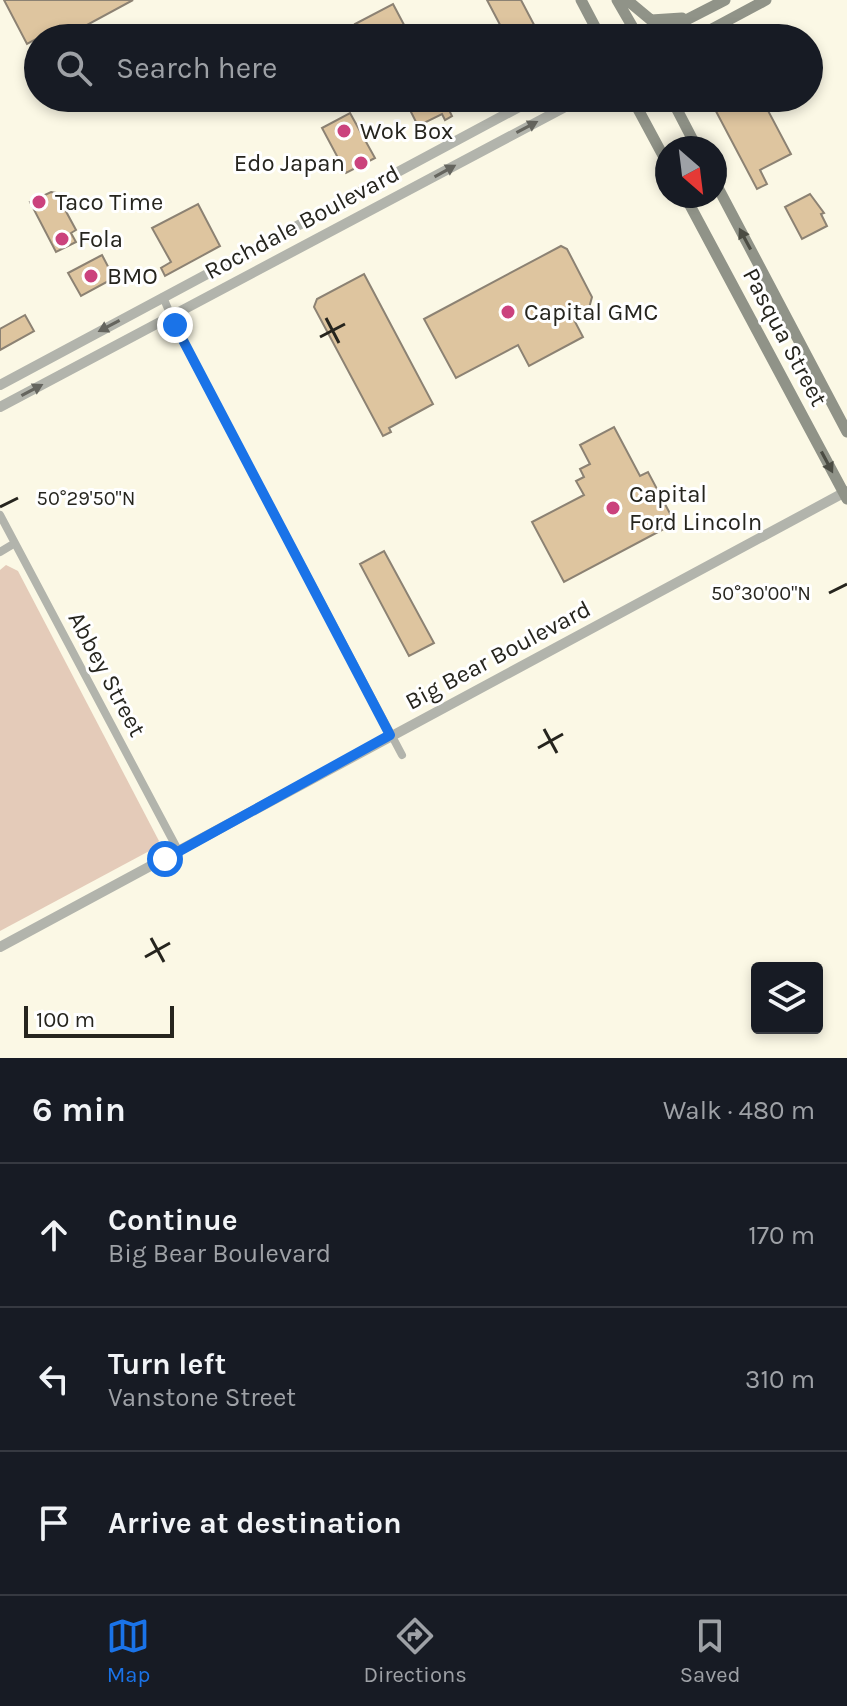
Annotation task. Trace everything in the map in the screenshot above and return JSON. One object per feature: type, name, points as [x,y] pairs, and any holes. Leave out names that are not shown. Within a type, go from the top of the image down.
[{"type":"main road","points":[[581,0],[594,24]]},
{"type":"main road","points":[[617,0],[631,24]]},
{"type":"main road","points":[[627,0],[651,20],[698,14]]},
{"type":"main road","points":[[678,24],[725,0]]},
{"type":"main road","points":[[721,24],[766,0]]},
{"type":"main road","points":[[640,112],[655,141]]},
{"type":"main road","points":[[678,112],[691,136]]},
{"type":"main road","name":"Pasqua Street","points":[[727,205],[847,432]]},
{"type":"main road","name":"Pasqua Street","points":[[691,208],[846,494]]},
{"type":"street","name":"Rochdale Boulevard","points":[[0,385],[510,112]]},
{"type":"street","name":"Rochdale Boulevard","points":[[0,407],[556,112]]},
{"type":"street","points":[[163,297],[402,755]]},
{"type":"street","name":"Big Bear Boulevard","points":[[0,947],[390,735],[846,494]]},
{"type":"street","name":"Abbey Street","points":[[0,515],[179,852]]},
{"type":"street","points":[[0,552],[15,543]]},
{"type":"shaded area","points":[[6,565],[18,571],[159,841],[153,849],[0,931],[0,570]]},
{"type":"building","points":[[4,0],[133,0],[89,24],[24,24],[24,38]]},
{"type":"building","points":[[487,0],[521,0],[534,24],[500,24]]},
{"type":"building","points":[[393,4],[404,24],[355,24]]},
{"type":"building","points":[[411,112],[450,112],[452,116],[445,120],[442,114],[418,126]]},
{"type":"building","points":[[716,112],[769,112],[791,154],[760,170],[767,184],[757,189]]},
{"type":"building","points":[[350,113],[375,158],[346,173],[322,128]]},
{"type":"building","points":[[51,192],[56,193],[76,230],[71,233],[76,242],[56,252],[30,202]]},
{"type":"building","points":[[810,194],[824,213],[821,214],[827,226],[802,239],[785,207]]},
{"type":"building","points":[[198,204],[220,246],[165,276],[161,268],[171,262],[152,228]]},
{"type":"building","name":"Capital GMC","points":[[561,246],[567,249],[592,297],[589,308],[572,316],[583,337],[529,366],[518,345],[456,378],[424,319]]},
{"type":"building","name":"BMO","points":[[102,255],[114,278],[81,296],[68,273]]},
{"type":"building","points":[[364,274],[433,404],[389,428],[391,432],[383,436],[314,307],[317,299]]},
{"type":"building","points":[[25,315],[34,331],[0,350],[0,329]]},
{"type":"building","name":"Capital Ford Lincoln","points":[[614,427],[640,476],[648,472],[675,523],[564,582],[532,522],[584,495],[576,481],[584,477],[580,469],[590,464],[580,445]]},
{"type":"building","points":[[384,551],[434,643],[409,656],[360,564]]},
{"type":"place","name":"Wok Box","points":[[344,131]]},
{"type":"place","name":"Edo Japan","points":[[361,163]]},
{"type":"place","name":"Taco Time","points":[[39,202]]},
{"type":"place","name":"Fola","points":[[62,239]]},
{"type":"place","name":"BMO","points":[[91,276]]},
{"type":"place","name":"Capital GMC","points":[[508,312]]},
{"type":"place","name":"Capital Ford Lincoln","points":[[613,508]]},
{"type":"route","points":[[165,859],[390,735],[175,325]]}]
